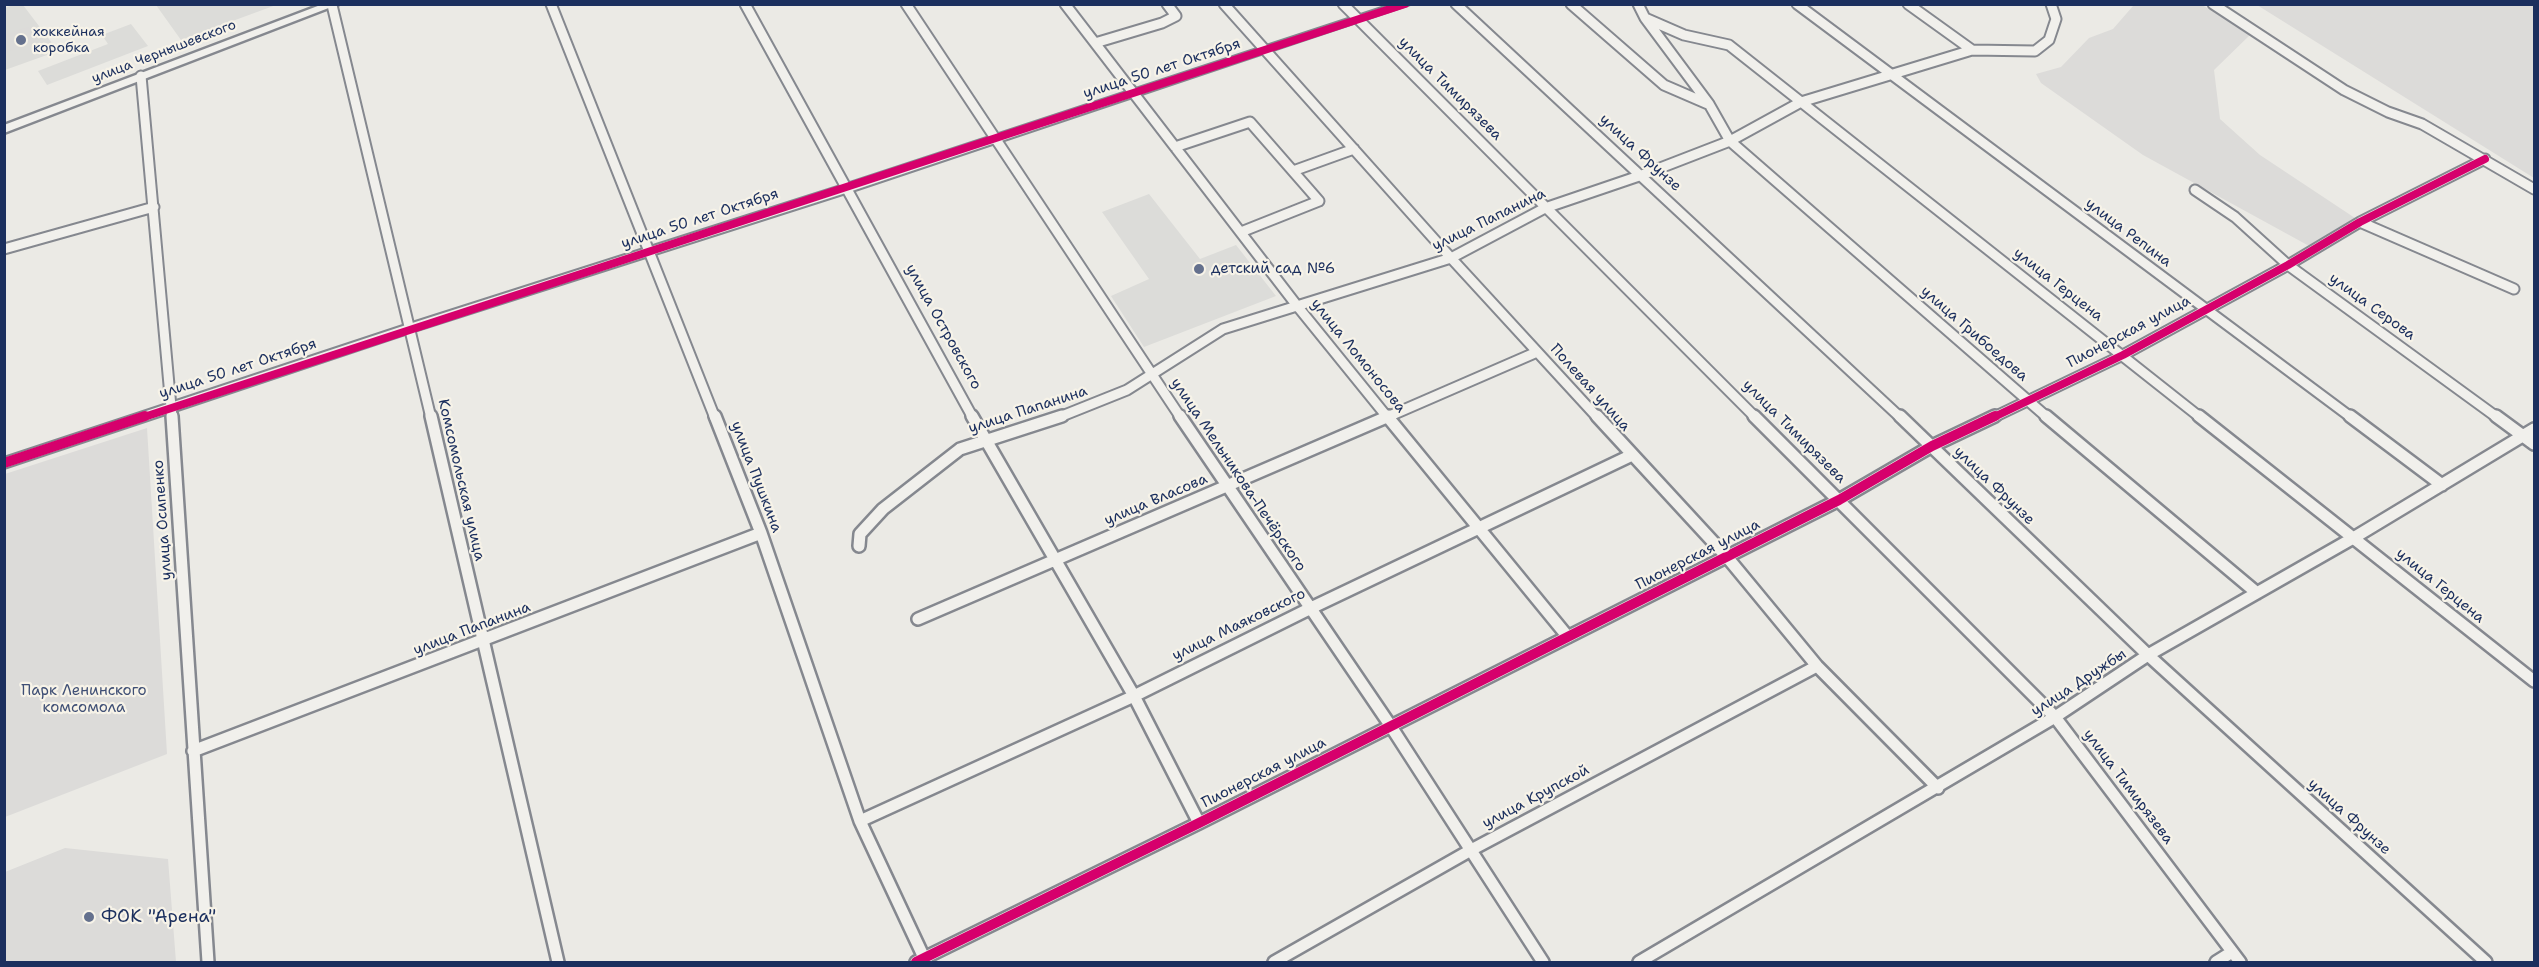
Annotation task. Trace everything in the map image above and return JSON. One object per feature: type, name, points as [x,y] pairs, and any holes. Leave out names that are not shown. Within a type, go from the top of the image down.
[{"type":"main road","name":"улица Чернышевского","points":[[4,129],[333,5]]},
{"type":"street","name":"улица Пушкина","points":[[551,4],[761,533],[860,821],[922,961]]},
{"type":"street","name":"улица Островского","points":[[745,4],[985,439],[1134,696],[1199,823]]},
{"type":"street","name":"улица Мельникова-Печёрского","points":[[906,4],[1151,373],[1390,725],[1543,963]]},
{"type":"street","name":"улица Ломоносова","points":[[1065,4],[1298,307],[1568,637]]},
{"type":"street","points":[[1095,43],[1162,23],[1176,16],[1167,4]]},
{"type":"street","name":"Полевая улица","points":[[1224,4],[1451,258],[1727,557],[1817,666],[1938,788]]},
{"type":"street","name":"улица Тимирязева","points":[[1343,4],[2055,717],[2236,957]]},
{"type":"street","name":"улица 50 лет Октября","points":[[4,463],[410,328],[848,188],[1405,4]]},
{"type":"street","name":"улица Фрунзе","points":[[1456,4],[1932,446],[2148,655],[2487,963]]},
{"type":"street","points":[[1571,4],[1664,85],[1708,104]]},
{"type":"street","points":[[1638,4],[1645,18]]},
{"type":"street","name":"улица Репина","points":[[1797,4],[2442,485]]},
{"type":"street","points":[[1908,4],[1972,50]]},
{"type":"street","name":"улица Папанина","points":[[859,546],[860,534],[883,509],[960,448],[1077,411],[1127,390],[1223,329],[1451,258],[1545,208],[1642,175],[1730,141],[1801,102],[1890,73],[1972,50],[2035,51],[2049,40],[2056,19],[2051,4]]},
{"type":"street","points":[[2213,4],[2344,90],[2388,112],[2422,124],[2535,189]]},
{"type":"street","name":"Комсомольская улица","points":[[333,5],[558,963]]},
{"type":"street","name":"улица Грибоедова","points":[[1645,18],[1708,104],[1730,141],[2028,401],[2257,593]]},
{"type":"street","name":"улица Герцена","points":[[1645,18],[1684,35],[1729,45],[2535,681]]},
{"type":"street","name":"улица Осипенко","points":[[141,76],[171,407],[208,963]]},
{"type":"street","points":[[1175,147],[1250,122],[1319,201],[1241,232]]},
{"type":"street","points":[[1293,171],[1354,149]]},
{"type":"street","name":"Пионерская улица","points":[[922,961],[1839,500],[1932,446],[2123,355],[2288,265],[2360,222],[2485,159]]},
{"type":"street","name":"улица Серова","points":[[2195,190],[2235,218],[2288,265],[2535,444]]},
{"type":"street","points":[[4,249],[154,207]]},
{"type":"street","points":[[2360,222],[2514,289]]},
{"type":"street","name":"улица Власова","points":[[918,619],[1537,352]]},
{"type":"street","name":"улица Дружбы","points":[[1639,963],[1938,788],[2055,717],[2148,655],[2355,537],[2535,429]]},
{"type":"street","name":"улица Маяковского","points":[[860,821],[1134,696],[1311,608],[1632,455]]},
{"type":"street","name":"улица Папанина","points":[[193,752],[761,533]]},
{"type":"street","name":"улица Крупской","points":[[1274,963],[1471,850],[1817,666]]},
{"type":"street","points":[[2216,963],[2236,957]]},
{"type":"shaded area","points":[[23,5],[58,51],[5,70],[5,8]]},
{"type":"shaded area","points":[[156,5],[276,5],[181,40]]},
{"type":"shaded area","points":[[131,24],[148,46],[47,85],[38,71],[108,44],[102,35]]},
{"type":"shaded area","name":"детский сад №6","points":[[1149,194],[1200,259],[1236,245],[1276,296],[1144,347],[1111,296],[1149,279],[1102,212]]},
{"type":"green space","points":[[2137,4],[2202,5],[2251,34],[2214,70],[2220,119],[2260,155],[2358,220],[2311,247],[2143,155],[2041,83],[2036,74],[2061,67],[2089,38],[2113,29]]},
{"type":"green space","points":[[2257,5],[2534,5],[2534,178]]},
{"type":"green space","name":"хоккейная коробка","points":[[28,27],[38,39],[37,41],[5,53],[5,34]]},
{"type":"green space","name":"Парк Ленинского комсомола","points":[[147,428],[167,754],[5,817],[5,474]]},
{"type":"green space","name":"ФОК \"Арена\"","points":[[65,848],[168,859],[176,962],[5,962],[5,872]]},
{"type":"cycle path","points":[[4,463],[410,328],[848,188],[1405,4]]},
{"type":"cycle path","points":[[916,962],[1199,823],[1839,500],[1932,446],[2123,355],[2288,265],[2360,222],[2485,159]]},
{"type":"place","name":"хоккейная коробка","points":[[21,40]]},
{"type":"place","name":"детский сад №6","points":[[1199,269]]},
{"type":"place","name":"ФОК \"Арена\"","points":[[89,917]]}]
